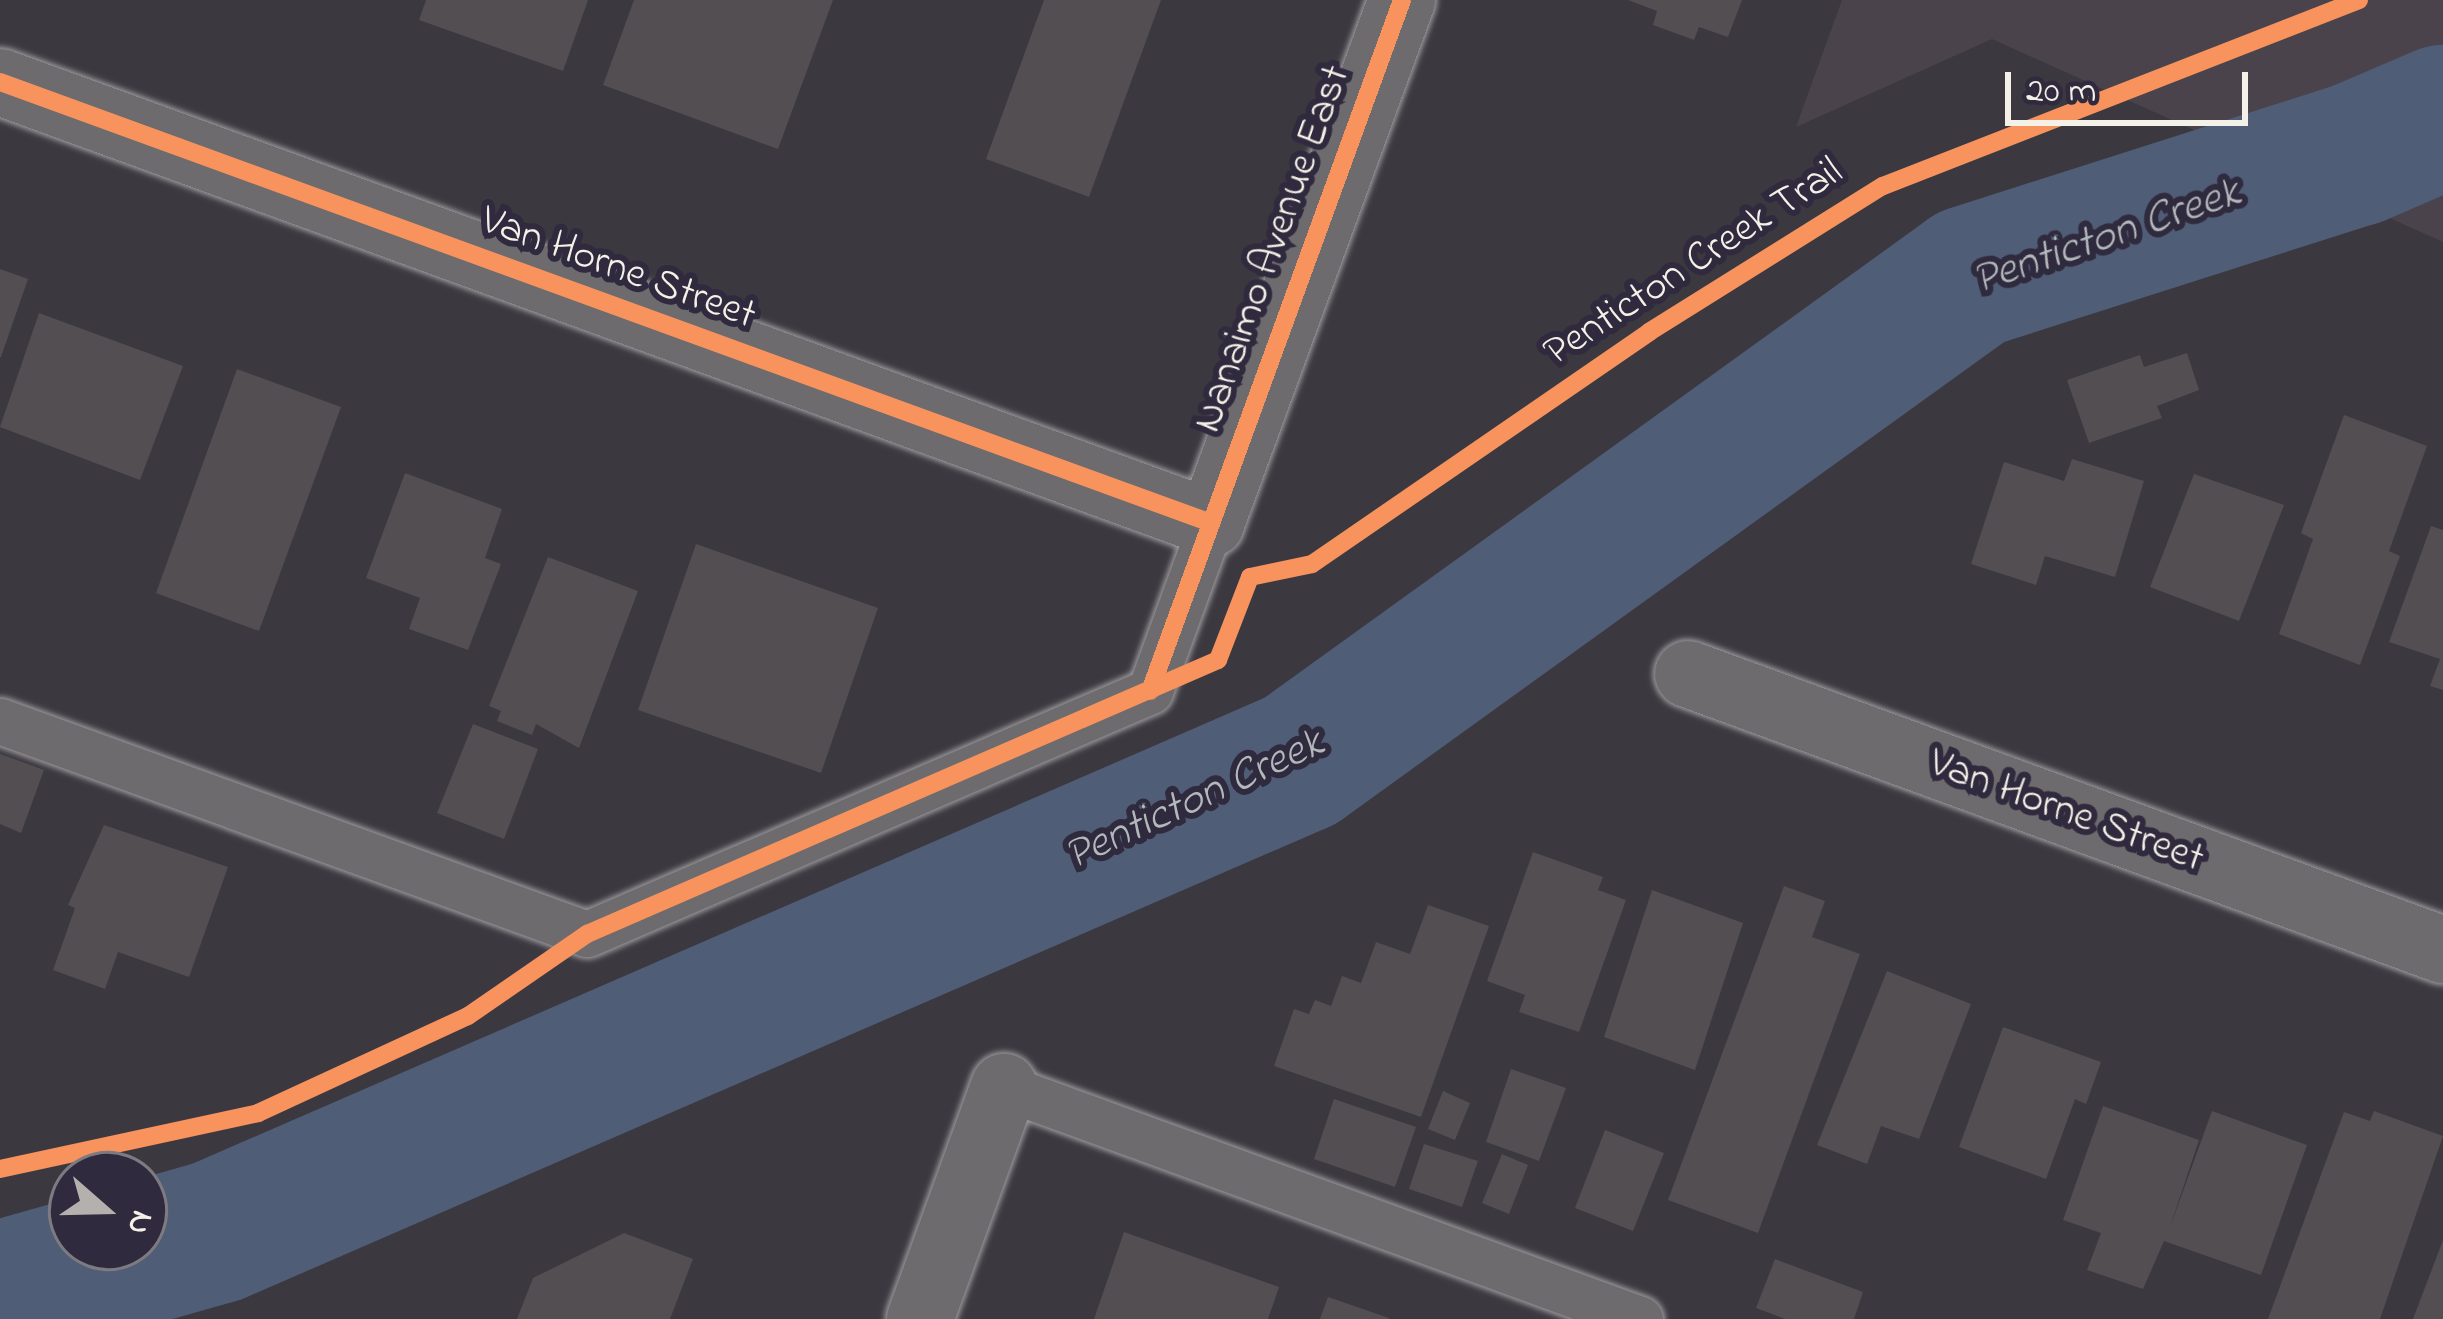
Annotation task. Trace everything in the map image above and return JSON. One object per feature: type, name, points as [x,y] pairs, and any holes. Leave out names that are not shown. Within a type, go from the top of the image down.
[{"type":"street","name":"Nanaimo Avenue East","points":[[1211,523],[1402,0]]},
{"type":"street","name":"Van Horne Street","points":[[0,82],[1211,523]]},
{"type":"street","name":"Van Horne Street","points":[[1688,674],[2443,950]]},
{"type":"street","points":[[920,1319],[1004,1087]]},
{"type":"lane","points":[[0,722],[586,934],[1150,691],[1211,523]]},
{"type":"lane","points":[[1004,1087],[1640,1319]]},
{"type":"shaded area","points":[[1842,0],[2443,0],[2443,242],[1992,39],[1796,127]]},
{"type":"building","points":[[426,0],[588,0],[563,71],[419,20]]},
{"type":"building","points":[[634,0],[833,0],[778,149],[603,85]]},
{"type":"building","points":[[1044,0],[1161,0],[1089,197],[986,159]]},
{"type":"building","points":[[1628,0],[1742,0],[1728,37],[1699,27],[1694,40],[1653,25],[1657,11]]},
{"type":"building","points":[[0,269],[28,279],[1,357],[0,357]]},
{"type":"building","points":[[39,313],[183,366],[140,480],[0,427]]},
{"type":"building","points":[[2187,353],[2199,390],[2157,406],[2162,418],[2089,443],[2067,380],[2140,355],[2144,367]]},
{"type":"building","points":[[237,369],[341,407],[259,631],[156,593]]},
{"type":"building","points":[[2344,415],[2427,446],[2389,551],[2400,556],[2360,665],[2279,634],[2313,539],[2301,533]]},
{"type":"building","points":[[2072,459],[2144,481],[2115,577],[2045,556],[2036,585],[1971,564],[2004,462],[2064,481]]},
{"type":"building","points":[[405,473],[502,509],[485,558],[501,564],[468,650],[409,629],[420,598],[366,578]]},
{"type":"building","points":[[2194,474],[2284,505],[2239,621],[2150,587]]},
{"type":"building","points":[[2431,526],[2443,530],[2443,690],[2430,686],[2440,659],[2389,642]]},
{"type":"building","points":[[696,544],[878,608],[821,773],[638,710]]},
{"type":"building","points":[[548,557],[638,591],[579,748],[536,724],[532,735],[497,721],[501,711],[489,706]]},
{"type":"building","points":[[473,724],[538,749],[504,839],[437,813]]},
{"type":"building","points":[[0,754],[44,770],[21,833],[0,824]]},
{"type":"building","points":[[104,825],[228,867],[189,977],[118,952],[105,989],[53,970],[75,908],[68,905]]},
{"type":"building","points":[[1533,852],[1603,877],[1598,890],[1626,900],[1579,1032],[1519,1012],[1525,995],[1487,981]]},
{"type":"building","points":[[1784,886],[1825,901],[1812,937],[1860,954],[1758,1233],[1668,1200]]},
{"type":"building","points":[[1652,890],[1743,923],[1695,1070],[1604,1037]]},
{"type":"building","points":[[1428,905],[1489,926],[1421,1117],[1274,1066],[1294,1009],[1309,1014],[1315,1000],[1331,1006],[1342,976],[1361,983],[1376,942],[1410,954]]},
{"type":"building","points":[[1887,971],[1971,1004],[1919,1139],[1881,1126],[1867,1164],[1817,1145]]},
{"type":"building","points":[[2003,1027],[2101,1062],[2086,1104],[2075,1099],[2046,1179],[1959,1147]]},
{"type":"building","points":[[1511,1069],[1566,1088],[1539,1161],[1486,1142]]},
{"type":"building","points":[[1443,1091],[1470,1103],[1455,1140],[1428,1129]]},
{"type":"building","points":[[1334,1099],[1416,1127],[1395,1187],[1314,1159]]},
{"type":"building","points":[[2103,1106],[2199,1140],[2170,1227],[2212,1111],[2307,1145],[2261,1275],[2164,1241],[2143,1289],[2087,1270],[2101,1233],[2063,1220]]},
{"type":"building","points":[[2374,1111],[2443,1136],[2380,1319],[2268,1319],[2344,1112],[2370,1121]]},
{"type":"building","points":[[1605,1130],[1664,1153],[1633,1231],[1575,1208]]},
{"type":"building","points":[[1424,1144],[1478,1161],[1462,1207],[1409,1189]]},
{"type":"building","points":[[1502,1154],[1528,1165],[1509,1214],[1482,1203]]},
{"type":"building","points":[[1124,1232],[1279,1287],[1268,1319],[1094,1319]]},
{"type":"building","points":[[624,1233],[693,1259],[670,1319],[517,1319],[533,1278]]},
{"type":"building","points":[[2443,1240],[2443,1319],[2413,1319]]},
{"type":"building","points":[[1775,1259],[1863,1292],[1854,1319],[1785,1319],[1756,1308]]},
{"type":"building","points":[[1328,1297],[1389,1318],[1389,1319],[1320,1319]]},
{"type":"waterway","name":"Penticton Creek","points":[[0,1293],[216,1232],[1300,761],[1971,277],[2357,154],[2443,117]]},
{"type":"cycle path","points":[[1150,691],[1402,0]]},
{"type":"cycle path","name":"Penticton Creek Trail","points":[[0,1169],[258,1113],[468,1016],[587,934],[1218,660],[1250,577],[1312,564],[1649,332],[1883,186],[2359,0]]},
{"type":"cycle path","points":[[0,82],[1211,523]]}]
